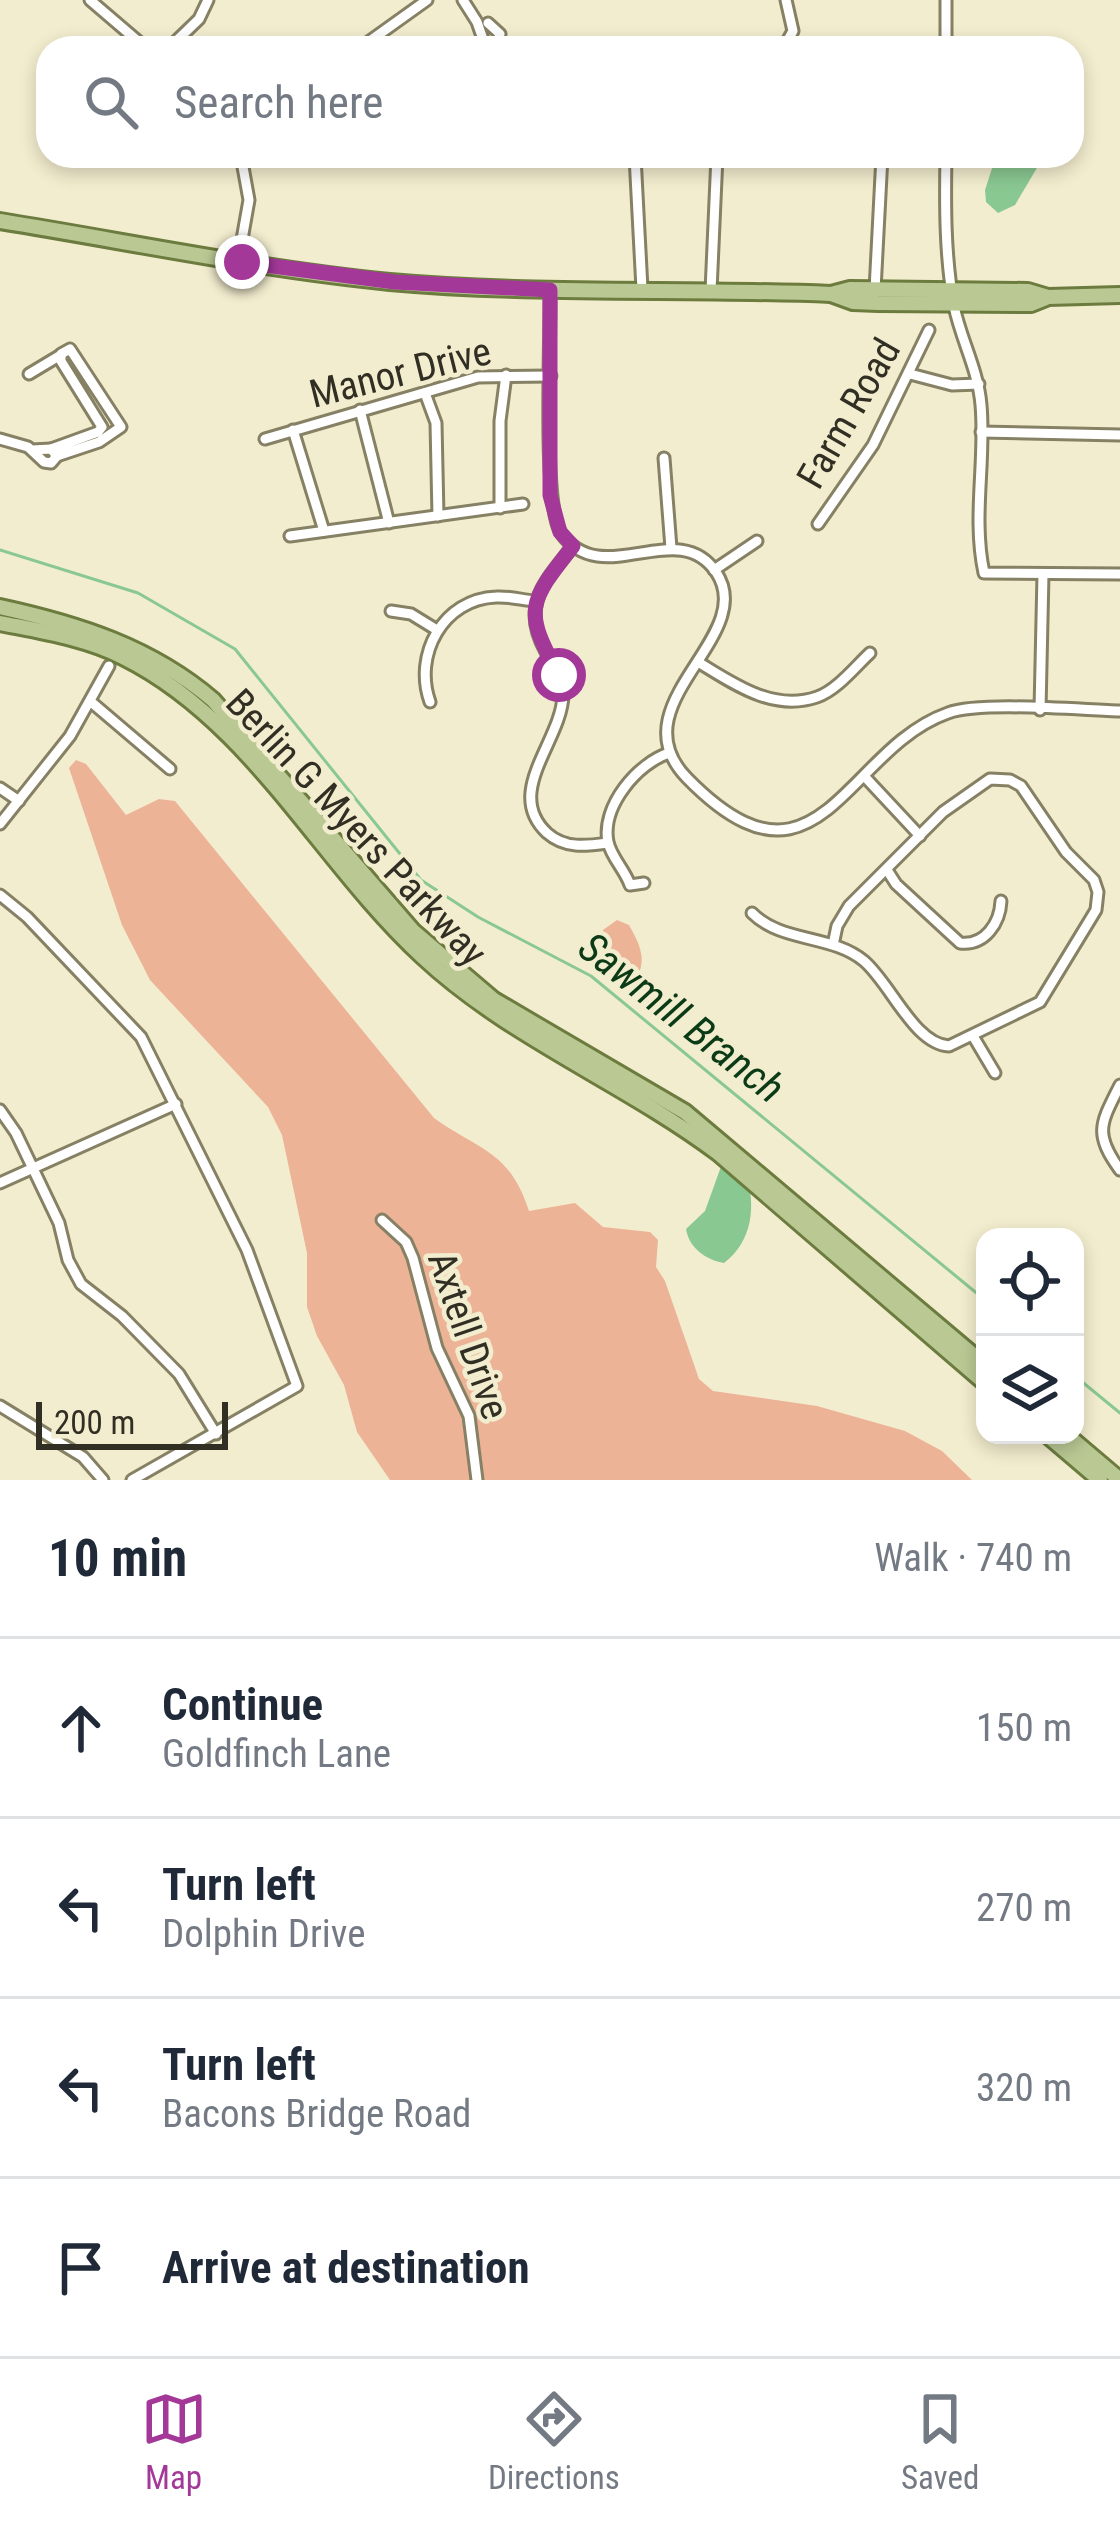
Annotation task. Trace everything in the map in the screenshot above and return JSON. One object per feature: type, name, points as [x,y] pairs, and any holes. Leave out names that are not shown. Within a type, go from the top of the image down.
[{"type":"main road","points":[[0,221],[238,262],[395,282],[550,290],[831,294],[875,290],[1030,304],[1048,297],[1120,295]]},
{"type":"main road","points":[[831,294],[853,302],[953,297]]},
{"type":"main road","name":"Berlin G Myers Parkway","points":[[0,608],[124,641],[209,704],[413,931],[494,1000],[685,1112],[976,1375]]},
{"type":"main road","name":"Berlin G Myers Parkway","points":[[0,623],[118,654],[209,704]]},
{"type":"main road","name":"Berlin G Myers Parkway","points":[[828,1240],[976,1358]]},
{"type":"main road","points":[[1058,1444],[1100,1480]]},
{"type":"main road","points":[[1078,1444],[1120,1480]]},
{"type":"street","points":[[90,0],[132,36]]},
{"type":"street","points":[[181,36],[199,19],[208,0]]},
{"type":"street","points":[[376,36],[427,0]]},
{"type":"street","points":[[463,0],[482,36]]},
{"type":"street","points":[[786,0],[790,36]]},
{"type":"street","points":[[946,0],[946,36]]},
{"type":"street","points":[[488,23],[500,36]]},
{"type":"street","points":[[238,262],[249,200],[243,168]]},
{"type":"street","points":[[636,168],[643,290]]},
{"type":"street","points":[[711,291],[716,168]]},
{"type":"street","points":[[875,290],[881,168]]},
{"type":"street","points":[[946,168],[953,297],[979,384],[982,432],[977,543],[984,573],[1120,574]]},
{"type":"street","points":[[550,290],[552,514],[560,532],[591,556],[611,560],[671,548],[701,559],[722,586],[721,616],[673,703],[667,737],[678,768],[717,807],[753,825],[774,828],[820,817],[916,731],[950,712],[1120,711]]},
{"type":"street","name":"Farm Road","points":[[818,524],[873,445],[929,330]]},
{"type":"street","points":[[29,374],[74,350],[120,430],[54,453]]},
{"type":"street","points":[[0,439],[51,463],[54,453],[101,430],[59,356]]},
{"type":"street","points":[[910,374],[952,386],[979,384]]},
{"type":"street","points":[[500,508],[500,421],[506,375]]},
{"type":"street","name":"Manor Drive","points":[[265,440],[478,377],[551,376]]},
{"type":"street","points":[[80,390],[93,381]]},
{"type":"street","points":[[87,401],[100,392]]},
{"type":"street","points":[[425,393],[436,423],[438,516]]},
{"type":"street","points":[[360,410],[389,523]]},
{"type":"street","points":[[292,430],[325,531]]},
{"type":"street","points":[[982,432],[1120,435]]},
{"type":"street","points":[[664,458],[671,548]]},
{"type":"street","points":[[290,536],[523,504]]},
{"type":"street","points":[[714,570],[757,542]]},
{"type":"street","points":[[573,546],[535,601],[538,637],[563,689],[560,721],[530,789],[532,809],[542,828],[555,839],[571,846],[608,843]]},
{"type":"street","points":[[1040,710],[1043,574]]},
{"type":"street","points":[[430,702],[424,670],[430,640],[448,618],[481,599],[535,601]]},
{"type":"street","points":[[392,611],[411,614],[437,630]]},
{"type":"street","points":[[698,662],[754,694],[791,700],[828,691],[870,653]]},
{"type":"street","points":[[0,824],[70,736],[109,666]]},
{"type":"street","points":[[90,701],[170,769]]},
{"type":"street","points":[[644,883],[630,885],[608,843],[613,812],[644,764],[669,753]]},
{"type":"street","points":[[865,777],[920,836]]},
{"type":"street","points":[[752,913],[773,929],[833,945],[863,960],[930,1042],[949,1046],[1040,1002],[1103,891],[1066,852],[1031,796],[1010,780],[990,779],[920,836],[842,916],[833,945]]},
{"type":"street","points":[[0,788],[20,801]]},
{"type":"street","points":[[887,869],[896,884],[961,943],[986,937],[1002,908],[1001,901]]},
{"type":"street","points":[[0,895],[27,917],[141,1037],[247,1250],[297,1386],[132,1480]]},
{"type":"street","points":[[973,1036],[995,1073]]},
{"type":"street","points":[[1120,1084],[1100,1136],[1120,1171]]},
{"type":"street","points":[[0,1183],[176,1104]]},
{"type":"street","points":[[0,1110],[59,1223],[68,1259],[81,1284],[122,1316],[179,1375],[216,1434]]},
{"type":"street","name":"Axtell Drive","points":[[382,1220],[406,1242],[413,1258],[437,1348],[469,1416],[477,1480]]},
{"type":"street","points":[[0,1406],[81,1455],[104,1480]]},
{"type":"shaded area","points":[[992,168],[1037,168],[1015,205],[998,213],[986,202]]},
{"type":"shaded area","points":[[76,760],[86,764],[126,815],[159,799],[175,801],[434,1118],[502,1163],[529,1211],[575,1203],[603,1227],[650,1232],[658,1240],[656,1267],[699,1379],[713,1391],[817,1406],[905,1431],[942,1451],[972,1480],[390,1480],[357,1432],[344,1385],[307,1307],[307,1253],[282,1135],[268,1107],[150,980],[122,925],[69,768]]},
{"type":"shaded area","points":[[617,920],[629,925],[641,954],[641,968],[633,983],[599,954],[603,930]]},
{"type":"shaded area","points":[[723,1161],[746,1174],[751,1198],[746,1233],[724,1263],[699,1252],[686,1229],[705,1211]]},
{"type":"waterway","name":"Sawmill Branch","points":[[0,550],[138,593],[235,649],[421,880],[478,917],[591,976],[976,1293]]},
{"type":"waterway","name":"Sawmill Branch","points":[[1084,1383],[1120,1413]]},
{"type":"route","points":[[242,262],[395,282],[550,290],[550,495],[560,532],[573,546],[543,585],[535,601],[534,621],[559,675]]}]
